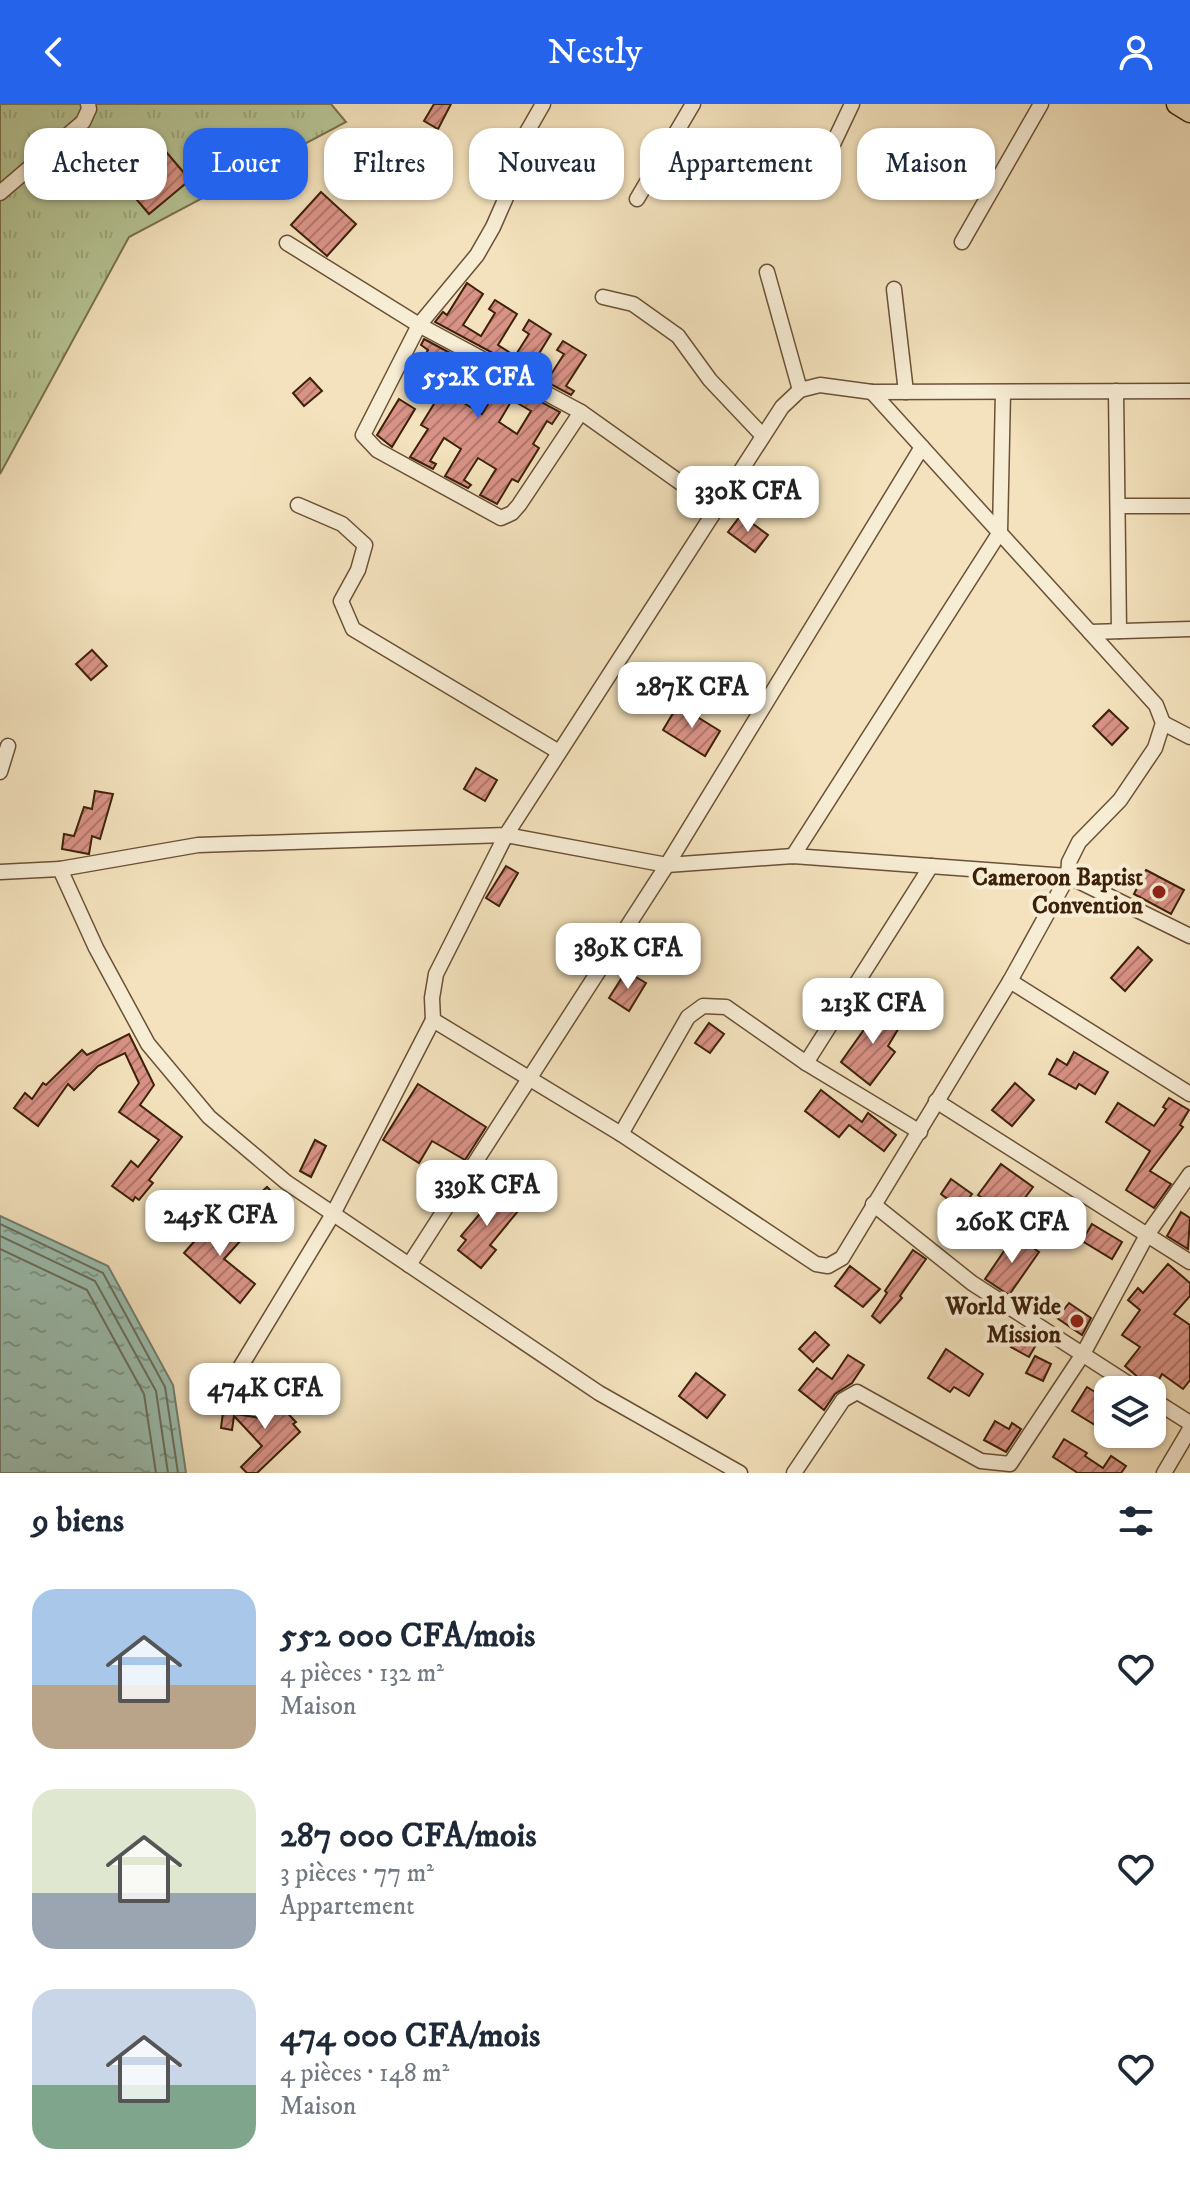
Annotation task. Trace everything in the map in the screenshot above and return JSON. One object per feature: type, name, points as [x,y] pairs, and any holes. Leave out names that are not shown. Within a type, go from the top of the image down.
[{"type":"highway","points":[[1177,104],[1190,112]]},
{"type":"street","points":[[527,128],[528,104]]},
{"type":"street","points":[[529,128],[543,104]]},
{"type":"street","points":[[637,199],[693,104]]},
{"type":"street","points":[[841,128],[852,104]]},
{"type":"street","points":[[962,242],[1041,104]]},
{"type":"street","points":[[0,193],[83,122],[93,106]]},
{"type":"street","points":[[505,200],[477,255],[419,325],[363,435],[377,450],[501,518],[519,505],[581,412]]},
{"type":"street","points":[[287,243],[419,325],[581,412],[716,508]]},
{"type":"street","points":[[767,272],[800,390]]},
{"type":"street","points":[[894,289],[906,392]]},
{"type":"street","points":[[603,297],[633,304],[678,336],[710,380],[763,436]]},
{"type":"street","points":[[241,1366],[333,1214],[433,1020],[432,998],[436,974],[506,835],[782,407],[800,390],[820,385],[872,392],[1190,391]]},
{"type":"street","points":[[1116,391],[1119,631]]},
{"type":"street","points":[[433,1020],[621,1134],[816,1264],[828,1266],[842,1258],[1010,981],[1068,876],[1069,862],[1079,842],[1120,800],[1155,748],[1163,723],[1156,705],[872,392]]},
{"type":"street","points":[[793,856],[1000,532],[1003,392]]},
{"type":"street","points":[[409,1265],[667,865],[922,447]]},
{"type":"street","points":[[298,505],[342,524],[365,545],[358,570],[341,601],[353,629],[559,752]]},
{"type":"street","points":[[1118,506],[1190,506]]},
{"type":"street","points":[[1090,632],[1190,629]]},
{"type":"street","points":[[1163,723],[1190,737]]},
{"type":"street","points":[[0,772],[8,746]]},
{"type":"street","points":[[0,872],[60,869],[198,845],[506,835],[667,865],[793,856],[1068,876],[1190,936]]},
{"type":"street","points":[[806,1063],[931,866]]},
{"type":"street","points":[[60,869],[96,948],[148,1044],[209,1117],[286,1182],[599,1393],[740,1473]]},
{"type":"street","points":[[1010,981],[1190,1094]]},
{"type":"street","points":[[621,1134],[688,1017],[703,1006],[726,1007],[806,1063],[920,1132]]},
{"type":"street","points":[[936,1101],[1190,1262]]},
{"type":"street","points":[[794,1473],[843,1400],[857,1392],[981,1461],[1010,1464],[1083,1354],[1147,1235],[1190,1174]]},
{"type":"street","points":[[873,1204],[972,1283],[1117,1376]]},
{"type":"street","points":[[1164,1473],[1190,1426],[1166,1409]]},
{"type":"green space","points":[[0,104],[331,104],[346,122],[335,128],[324,128],[324,134],[308,142],[308,128],[183,128],[183,200],[199,200],[129,237],[0,474]]},
{"type":"water","points":[[0,1216],[108,1266],[173,1385],[186,1473],[0,1473]]},
{"type":"building","points":[[434,104],[451,104],[439,128],[424,121]]},
{"type":"building","points":[[167,153],[183,172],[183,186],[167,199]]},
{"type":"building","points":[[321,192],[324,200],[330,200],[356,224],[327,256],[291,225]]},
{"type":"building","points":[[137,200],[166,200],[149,214]]},
{"type":"building","points":[[467,283],[483,294],[463,325],[481,336],[495,313],[489,309],[495,300],[517,314],[498,345],[515,356],[529,334],[523,330],[529,320],[551,334],[532,365],[550,376],[564,354],[557,350],[563,341],[586,355],[566,386],[574,391],[571,395],[435,322],[443,312],[447,315]]},
{"type":"building","points":[[424,339],[560,412],[552,424],[547,421],[533,444],[539,448],[518,482],[512,479],[497,504],[480,495],[496,469],[478,458],[464,480],[471,485],[468,488],[445,476],[461,449],[444,438],[430,461],[436,464],[433,469],[410,457],[428,429],[421,425],[437,399],[409,381],[428,350],[421,345]],"holes":[[[444,360],[462,371],[448,394],[430,382]],[[478,380],[496,391],[482,414],[464,403]],[[512,400],[531,411],[517,434],[499,422]]]},
{"type":"building","points":[[310,378],[322,391],[304,406],[293,393]]},
{"type":"building","points":[[399,399],[415,409],[392,447],[377,435]]},
{"type":"building","points":[[768,484],[780,496],[768,508],[756,497]]},
{"type":"building","points":[[741,515],[768,535],[755,552],[728,532]]},
{"type":"building","points":[[92,650],[107,666],[91,680],[76,664]]},
{"type":"building","points":[[678,705],[720,731],[705,756],[663,730]]},
{"type":"building","points":[[1109,710],[1128,728],[1112,745],[1093,726]]},
{"type":"building","points":[[476,768],[497,780],[485,801],[464,789]]},
{"type":"building","points":[[95,791],[113,794],[100,839],[92,836],[89,854],[62,849],[64,834],[74,836],[84,807],[92,809]]},
{"type":"building","points":[[506,866],[518,873],[499,906],[486,898]]},
{"type":"building","name":"Cameroon Baptist Convention","points":[[1146,870],[1184,890],[1171,914],[1134,894]]},
{"type":"building","points":[[1138,947],[1152,960],[1125,991],[1111,978]]},
{"type":"building","points":[[626,971],[646,983],[629,1011],[609,998]]},
{"type":"building","points":[[880,1007],[903,1021],[888,1046],[895,1052],[870,1085],[841,1062]]},
{"type":"building","points":[[709,1023],[724,1034],[710,1053],[695,1043]]},
{"type":"building","points":[[129,1034],[154,1085],[140,1105],[182,1137],[149,1180],[153,1183],[139,1200],[135,1197],[133,1201],[112,1186],[131,1161],[138,1167],[159,1140],[119,1112],[139,1083],[125,1053],[98,1066],[74,1090],[68,1084],[38,1126],[14,1108],[25,1093],[32,1099],[43,1083],[46,1085],[82,1050],[87,1055]]},
{"type":"building","points":[[1074,1052],[1108,1072],[1095,1094],[1079,1084],[1076,1089],[1049,1074],[1057,1059],[1067,1065]]},
{"type":"building","points":[[1015,1083],[1034,1100],[1012,1126],[992,1110]]},
{"type":"building","points":[[418,1084],[486,1127],[465,1160],[432,1141],[419,1163],[383,1140]]},
{"type":"building","points":[[821,1090],[862,1122],[868,1113],[896,1135],[884,1151],[849,1125],[839,1137],[805,1111]]},
{"type":"building","points":[[1169,1098],[1189,1110],[1180,1125],[1183,1127],[1150,1171],[1171,1184],[1154,1208],[1126,1190],[1150,1151],[1106,1122],[1118,1103],[1154,1126],[1166,1109],[1163,1107]]},
{"type":"building","points":[[315,1140],[326,1146],[311,1177],[300,1171]]},
{"type":"building","points":[[1001,1164],[1033,1187],[1010,1218],[978,1195]]},
{"type":"building","points":[[951,1179],[972,1194],[955,1217],[944,1209],[950,1201],[941,1194]]},
{"type":"building","points":[[267,1187],[276,1196],[258,1212],[250,1203]]},
{"type":"building","points":[[492,1189],[519,1210],[490,1245],[496,1250],[481,1268],[458,1250],[466,1240],[461,1236],[483,1210],[479,1206]]},
{"type":"building","points":[[1181,1212],[1190,1218],[1188,1249],[1167,1236]]},
{"type":"building","points":[[217,1216],[242,1239],[224,1259],[255,1284],[240,1303],[184,1253]]},
{"type":"building","points":[[1092,1224],[1122,1242],[1112,1259],[1082,1241]]},
{"type":"building","points":[[1015,1235],[1039,1252],[1009,1295],[985,1279]]},
{"type":"building","points":[[913,1250],[926,1259],[900,1296],[902,1298],[880,1323],[872,1316]]},
{"type":"building","points":[[1168,1264],[1190,1283],[1190,1296],[1174,1314],[1190,1325],[1190,1380],[1183,1389],[1162,1374],[1137,1376],[1125,1366],[1140,1347],[1122,1335],[1140,1310],[1128,1300],[1138,1288],[1143,1293]]},
{"type":"building","points":[[850,1266],[880,1289],[863,1307],[835,1286]]},
{"type":"building","points":[[1069,1303],[1091,1318],[1082,1335],[1057,1318]]},
{"type":"building","points":[[1022,1328],[1040,1338],[1029,1357],[1011,1347]]},
{"type":"building","points":[[815,1332],[829,1345],[813,1362],[799,1349]]},
{"type":"building","points":[[946,1349],[983,1374],[969,1396],[954,1387],[950,1392],[928,1378]]},
{"type":"building","points":[[848,1355],[864,1365],[852,1383],[835,1394],[824,1410],[799,1390],[817,1368],[832,1379]]},
{"type":"building","points":[[1035,1356],[1051,1364],[1043,1381],[1026,1373]]},
{"type":"building","points":[[696,1373],[725,1395],[707,1418],[679,1396]]},
{"type":"building","points":[[1087,1387],[1094,1391],[1094,1424],[1072,1411]]},
{"type":"building","points":[[255,1392],[266,1403],[272,1397],[296,1422],[293,1424],[300,1432],[257,1473],[247,1473],[241,1467],[262,1446],[234,1416],[232,1430],[221,1428],[223,1412],[267,1419],[248,1399]]},
{"type":"building","points":[[995,1421],[1009,1429],[1012,1423],[1021,1429],[1006,1452],[984,1440]]},
{"type":"building","points":[[1064,1439],[1087,1453],[1085,1456],[1103,1468],[1111,1456],[1126,1466],[1121,1473],[1078,1473],[1053,1457]]},
{"type":"place","name":"Cameroon Baptist Convention","points":[[1159,892]]},
{"type":"place","name":"World Wide Mission","points":[[1077,1321]]}]
